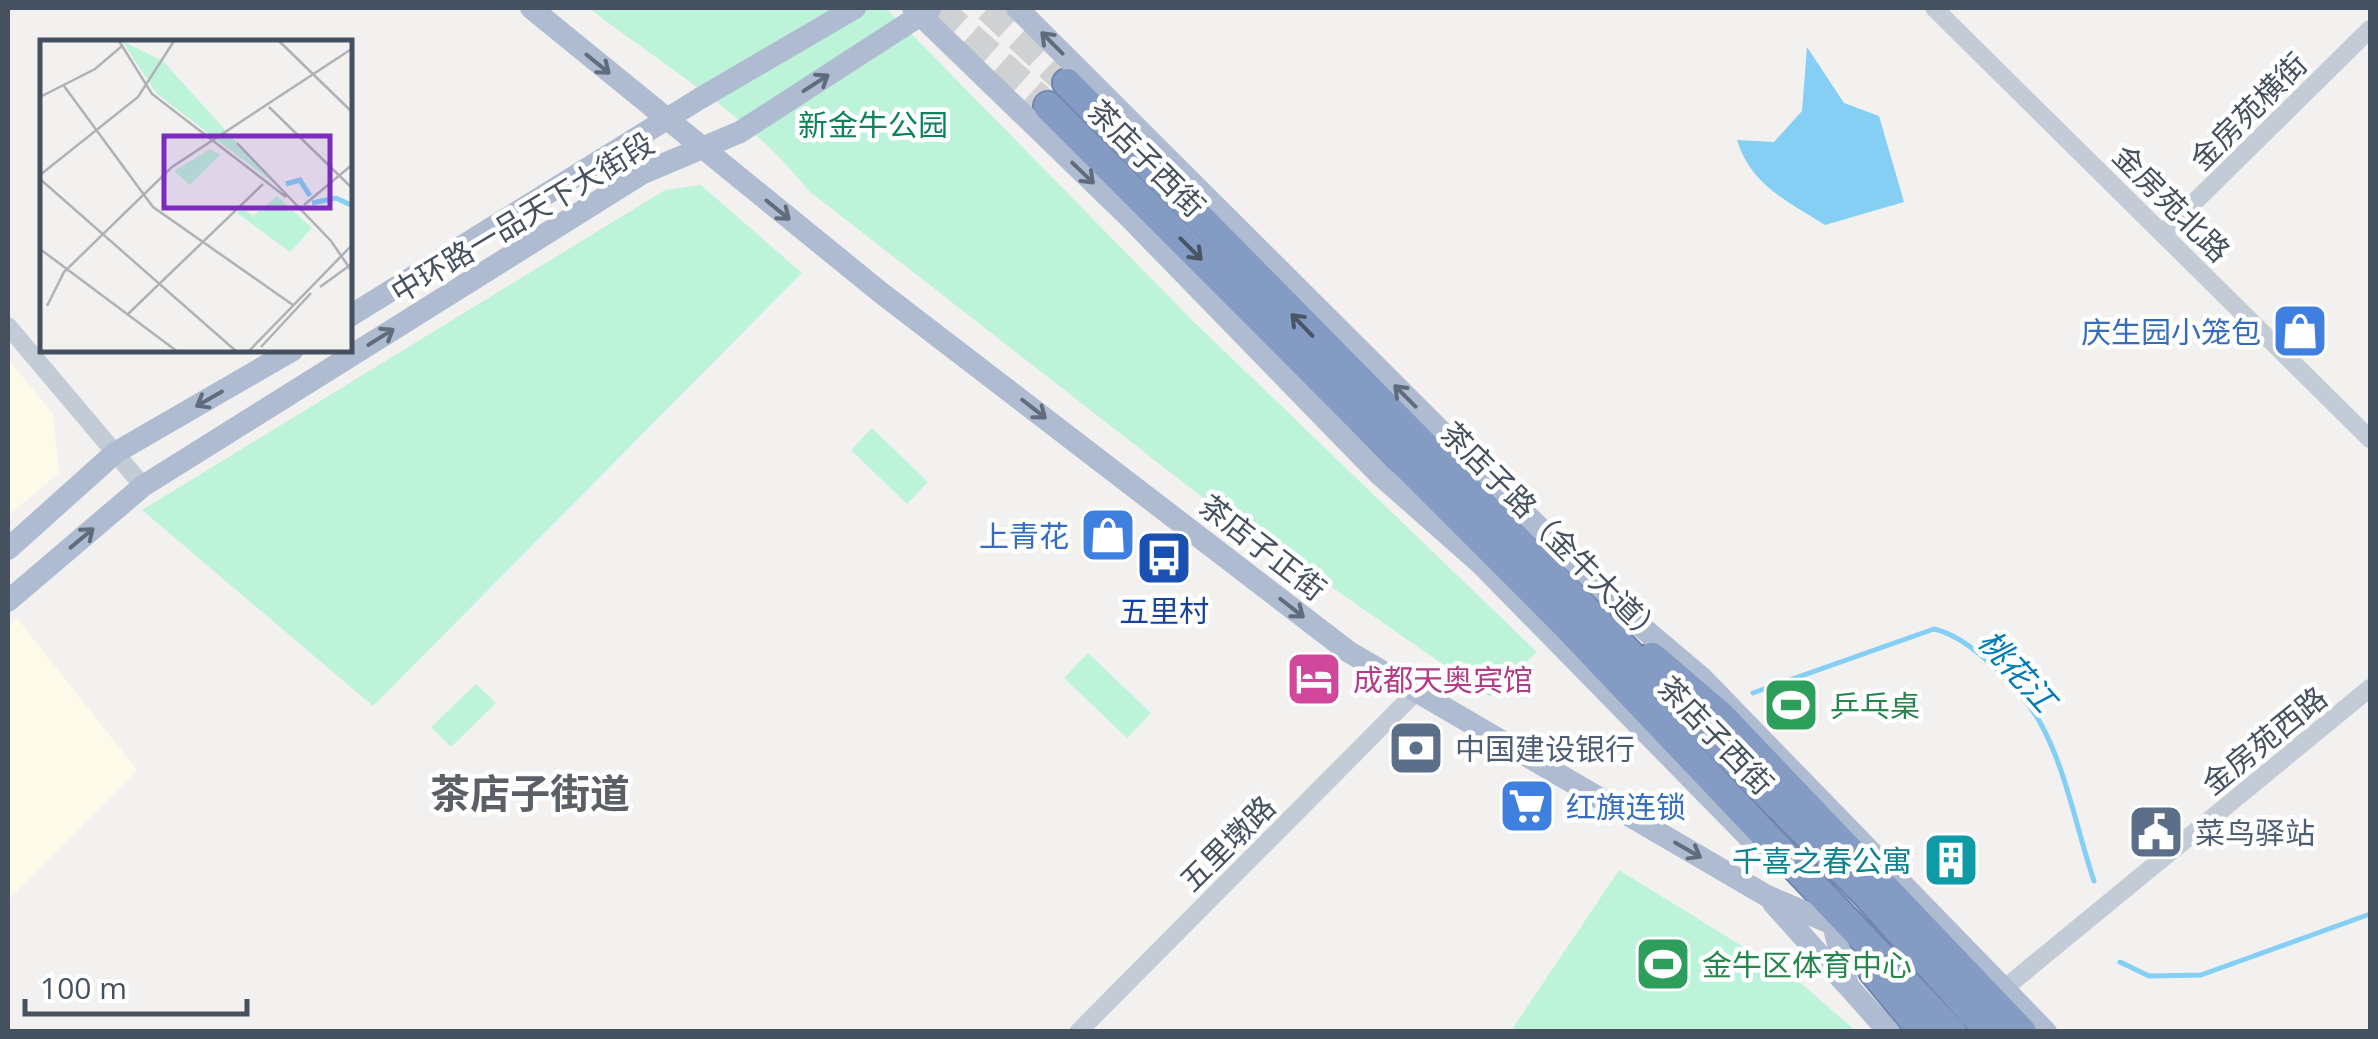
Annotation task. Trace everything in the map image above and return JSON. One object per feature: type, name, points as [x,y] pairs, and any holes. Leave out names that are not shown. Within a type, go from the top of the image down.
[{"type":"highway","name":"茶店子路（金牛大道）","points":[[1067,83],[1463,490],[1866,894],[1990,1032]]},
{"type":"highway","name":"茶店子西街","points":[[1048,106],[1566,626],[1839,919],[1952,1032]]},
{"type":"highway","points":[[1592,618],[1664,665],[1722,717],[2022,1032]]},
{"type":"highway","points":[[1839,919],[1923,1032]]},
{"type":"main road","points":[[531,8],[666,120]]},
{"type":"main road","name":"中环路一品天下大街段","points":[[352,315],[855,8]]},
{"type":"main road","points":[[1017,8],[1644,630]]},
{"type":"main road","points":[[922,10],[1380,474],[1481,564],[1839,919],[1848,986]]},
{"type":"main road","name":"中环路一品天下大街段","points":[[8,600],[143,486],[643,172],[740,132],[922,10]]},
{"type":"main road","name":"茶店子正街","points":[[666,120],[880,292],[1349,652],[1768,896],[1839,919]]},
{"type":"main road","points":[[8,549],[115,453],[290,352]]},
{"type":"main road","points":[[1463,490],[1702,678],[2046,1032]]},
{"type":"main road","points":[[1768,896],[1889,1032]]},
{"type":"street","name":"金房苑北路","points":[[1934,8],[2370,439]]},
{"type":"street","name":"金房苑横街","points":[[2164,232],[2370,28]]},
{"type":"street","points":[[8,326],[143,486]]},
{"type":"street","name":"金房苑西路","points":[[2006,987],[2370,688]]},
{"type":"street","name":"五里墩路","points":[[1078,1032],[1414,693]]},
{"type":"shaded area","points":[[8,359],[53,414],[59,473],[8,516]]},
{"type":"shaded area","points":[[17,618],[137,770],[8,900],[8,626]]},
{"type":"green space","name":"新金牛公园","points":[[589,8],[886,8],[1193,321],[1537,652],[1490,697],[1202,497],[809,191],[759,138],[705,93]]},
{"type":"green space","points":[[701,185],[802,273],[373,706],[142,510],[665,190]]},
{"type":"green space","points":[[872,428],[928,482],[907,504],[851,450]]},
{"type":"green space","points":[[1088,653],[1151,713],[1127,738],[1064,678]]},
{"type":"green space","points":[[476,684],[496,703],[451,747],[431,727]]},
{"type":"green space","name":"金牛区体育中心","points":[[1619,870],[1797,980],[1856,1031],[1511,1031]]},
{"type":"water","points":[[1807,47],[1844,103],[1879,116],[1904,202],[1825,225],[1772,190],[1751,169],[1737,140],[1774,142],[1802,111]]},
{"type":"waterway","name":"桃花江","points":[[1753,693],[1934,629],[1949,634],[1980,654],[2034,712],[2065,783],[2094,881]]},
{"type":"waterway","name":"桃花江","points":[[2120,962],[2149,976],[2201,975],[2370,914]]},
{"type":"tunnel","points":[[938,8],[1048,106]]},
{"type":"tunnel","points":[[988,8],[1067,83]]},
{"type":"place","name":"庆生园小笼包","points":[[2300,331]]},
{"type":"place","name":"上青花","points":[[1108,535]]},
{"type":"place","name":"五里村","points":[[1164,558]]},
{"type":"place","name":"成都天奥宾馆","points":[[1314,679]]},
{"type":"place","name":"乒乓桌","points":[[1791,705]]},
{"type":"place","name":"中国建设银行","points":[[1416,748]]},
{"type":"place","name":"红旗连锁","points":[[1527,806]]},
{"type":"place","name":"菜鸟驿站","points":[[2156,832]]},
{"type":"place","name":"千喜之春公寓","points":[[1951,860]]},
{"type":"place","name":"金牛区体育中心","points":[[1663,964]]},
{"type":"district","name":"茶店子街道","points":[[530,792]]}]
